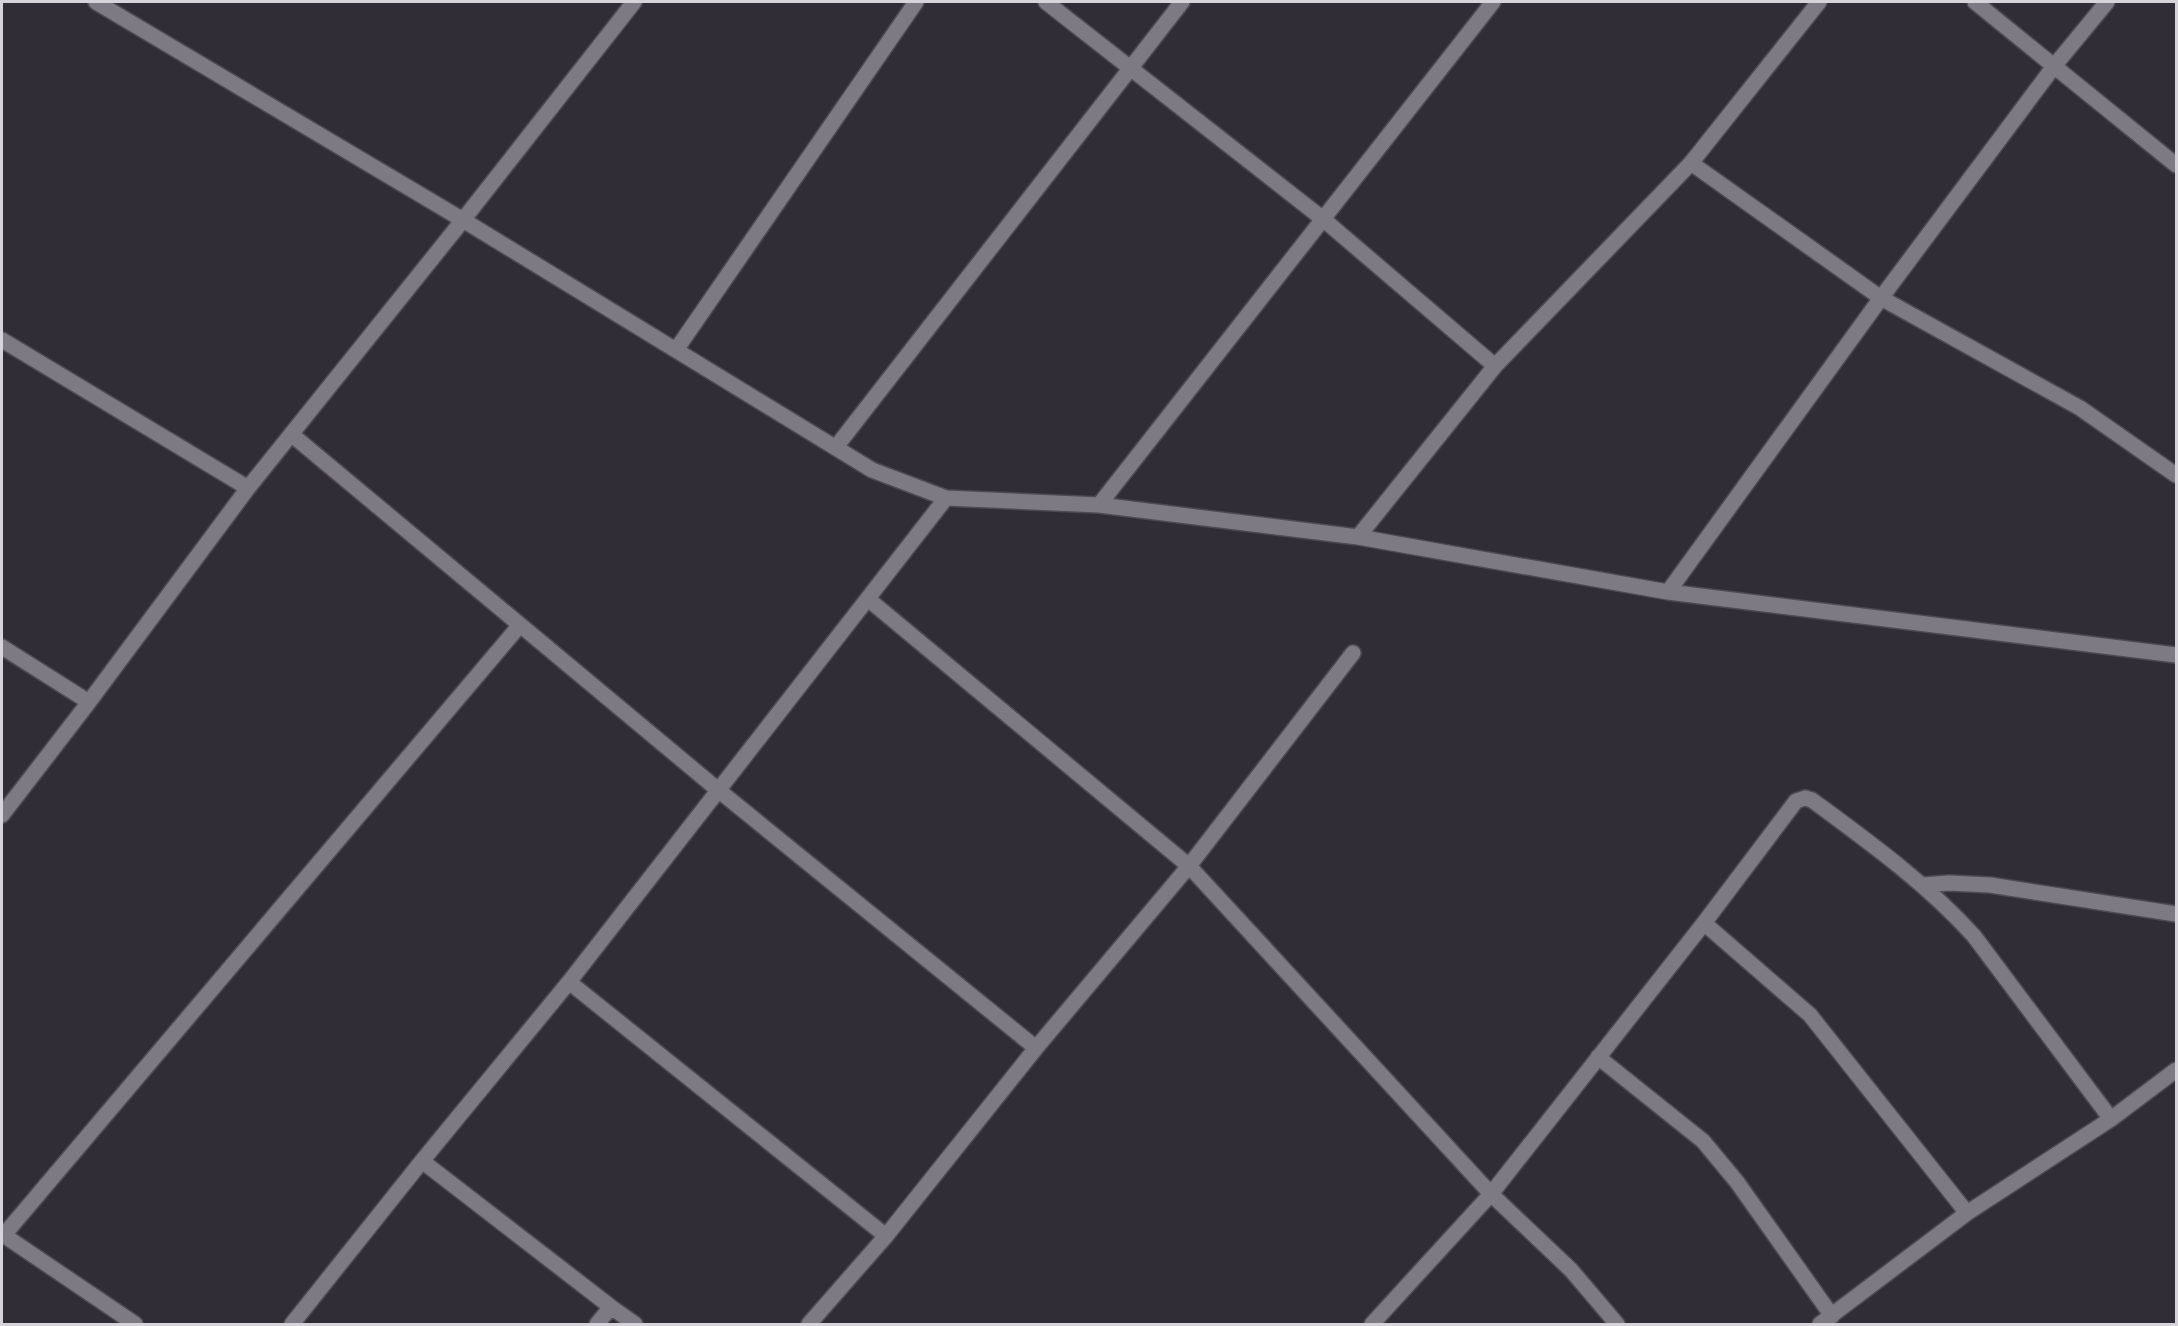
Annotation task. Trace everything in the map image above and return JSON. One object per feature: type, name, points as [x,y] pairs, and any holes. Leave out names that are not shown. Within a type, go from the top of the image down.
[{"type":"street","points":[[96,2],[463,220],[872,470],[946,498],[1099,505],[1358,537],[1668,592],[2176,655]]},
{"type":"street","points":[[2,815],[248,488],[634,2]]},
{"type":"street","points":[[676,350],[916,2]]},
{"type":"street","points":[[1046,2],[1323,219],[1494,366]]},
{"type":"street","points":[[836,447],[1182,2]]},
{"type":"street","points":[[1099,505],[1493,2]]},
{"type":"street","points":[[1358,537],[1494,366],[1691,163],[1819,2]]},
{"type":"street","points":[[1975,2],[2176,165]]},
{"type":"street","points":[[1668,592],[1881,298],[2055,65],[2107,2]]},
{"type":"street","points":[[1691,163],[1881,298],[2080,408],[2176,475]]},
{"type":"street","points":[[2,340],[248,488]]},
{"type":"street","points":[[291,434],[717,789],[1036,1048]]},
{"type":"street","points":[[292,1324],[569,982],[717,789],[946,498]]},
{"type":"street","points":[[868,599],[1189,866],[1491,1194],[1571,1270],[1617,1324]]},
{"type":"street","points":[[135,1324],[3,1235],[520,625]]},
{"type":"street","points":[[2,647],[89,702]]},
{"type":"street","points":[[809,1324],[886,1236],[1036,1048],[1189,866],[1353,653]]},
{"type":"street","points":[[1372,1324],[1491,1194],[1704,923],[1796,801],[1805,798],[1812,800],[1892,858],[1923,885],[1974,936],[2111,1119]]},
{"type":"street","points":[[1923,885],[1949,883],[1990,885],[2176,914]]},
{"type":"street","points":[[1704,923],[1810,1015],[1966,1213]]},
{"type":"street","points":[[569,982],[886,1236]]},
{"type":"street","points":[[1598,1057],[1703,1141],[1731,1174],[1826,1320],[1966,1213],[2111,1119],[2176,1070]]},
{"type":"street","points":[[423,1161],[635,1324]]},
{"type":"street","points":[[597,1324],[610,1307]]}]
